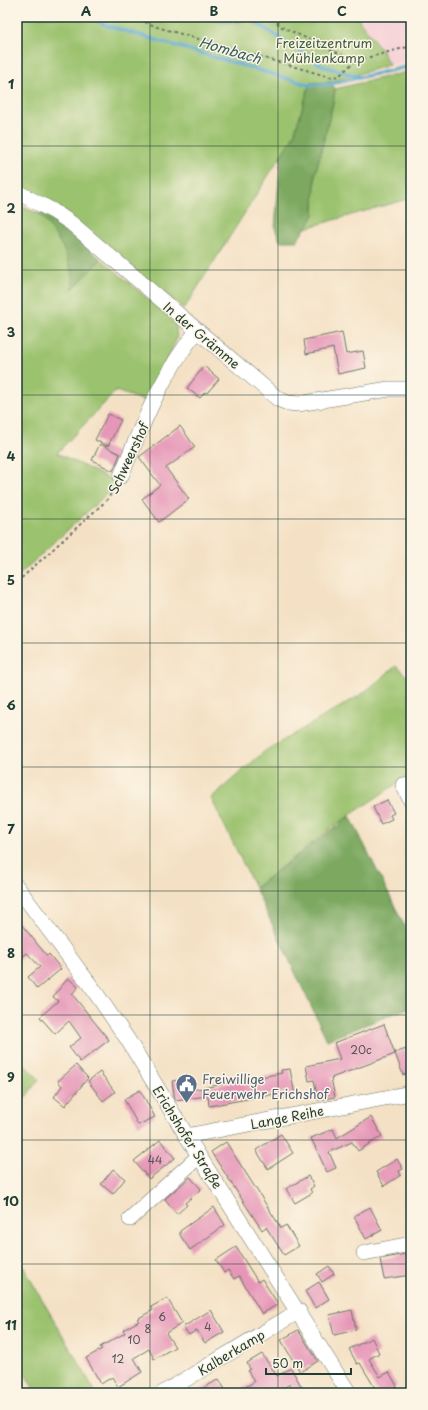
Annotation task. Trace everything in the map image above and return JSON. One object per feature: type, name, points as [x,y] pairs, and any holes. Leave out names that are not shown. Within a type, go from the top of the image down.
[{"type":"street","name":"In der Grämme","points":[[17,192],[53,211],[71,223],[278,399],[288,403],[298,404],[389,389],[411,389]]},
{"type":"street","name":"Schweershof","points":[[121,476],[165,377],[179,353],[197,331]]},
{"type":"street","points":[[403,785],[411,801]]},
{"type":"street","name":"Erichshofer Straße","points":[[17,887],[93,989],[128,1040],[186,1136],[349,1393]]},
{"type":"street","name":"Lange Reihe","points":[[186,1136],[411,1093]]},
{"type":"street","points":[[130,1219],[199,1156]]},
{"type":"street","points":[[364,1253],[411,1244]]},
{"type":"street","name":"Kalberkamp","points":[[162,1393],[298,1311]]},
{"type":"path","points":[[134,17],[157,27],[263,56],[309,72],[330,77],[339,76],[355,61],[411,46]]},
{"type":"path","points":[[274,17],[280,26],[355,61]]},
{"type":"path","name":"Schweershof","points":[[17,582],[108,499],[121,476]]},
{"type":"shaded area","points":[[357,17],[411,17],[411,60],[389,65],[382,51]]},
{"type":"green space","name":"Freizeitzentrum Mühlenkamp","points":[[17,17],[357,17],[382,51],[389,65],[331,82],[310,83],[294,135],[184,309],[110,249],[17,186]]},
{"type":"green space","points":[[411,71],[411,198],[306,228],[314,215],[315,175],[333,103],[335,89]]},
{"type":"green space","points":[[331,82],[335,89],[333,103],[315,175],[314,215],[297,241],[280,241],[275,228],[281,155],[294,135],[310,83]]},
{"type":"green space","points":[[17,205],[40,214],[58,236],[69,259],[73,277],[73,289],[101,259],[167,315],[176,326],[177,338],[148,402],[116,391],[57,453],[116,482],[112,489],[17,577]]},
{"type":"green space","points":[[41,211],[101,259],[73,289],[67,258],[53,231],[40,214]]},
{"type":"green space","points":[[396,666],[411,680],[411,774],[334,826],[255,888],[211,798],[265,751],[362,694]]},
{"type":"green space","points":[[350,816],[411,939],[411,1007],[327,1040],[255,888]]},
{"type":"green space","points":[[17,1058],[39,1079],[17,1109]]},
{"type":"green space","points":[[17,1256],[96,1393],[36,1393],[17,1360]]},
{"type":"water","points":[[201,17],[249,17],[239,22],[226,22]]},
{"type":"building","points":[[342,332],[346,354],[363,351],[366,368],[338,374],[333,348],[306,354],[304,340]]},
{"type":"building","points":[[204,366],[219,379],[207,393],[205,392],[200,398],[187,388]]},
{"type":"building","points":[[108,414],[121,420],[108,446],[95,440]]},
{"type":"building","points":[[180,426],[195,447],[166,468],[189,499],[159,522],[142,499],[160,485],[139,457]]},
{"type":"building","points":[[100,444],[120,454],[113,471],[92,460]]},
{"type":"building","points":[[387,800],[394,813],[390,815],[392,819],[381,824],[373,807]]},
{"type":"building","points":[[17,919],[47,956],[49,954],[61,969],[37,989],[28,977],[40,967],[27,953],[17,961]]},
{"type":"building","points":[[68,978],[78,987],[72,994],[109,1040],[80,1062],[69,1047],[81,1038],[69,1021],[55,1034],[40,1017],[58,1001],[53,997]]},
{"type":"building","points":[[384,1024],[395,1054],[331,1078],[335,1097],[318,1100],[314,1080],[309,1081],[306,1066],[340,1059],[334,1043]]},
{"type":"building","points":[[406,1049],[407,1053],[411,1052],[411,1072],[403,1075],[395,1053]]},
{"type":"building","points":[[76,1065],[88,1078],[65,1106],[54,1097],[62,1086],[58,1081]]},
{"type":"building","points":[[290,1069],[295,1095],[287,1096],[286,1092],[209,1106],[208,1096],[175,1100],[172,1081],[190,1078],[192,1090],[282,1073],[281,1070]]},
{"type":"building","points":[[100,1072],[115,1092],[103,1101],[88,1081]]},
{"type":"building","points":[[140,1090],[155,1117],[138,1125],[124,1099]]},
{"type":"building","points":[[371,1117],[382,1136],[358,1151],[352,1142],[329,1152],[336,1168],[327,1172],[311,1138],[333,1129],[337,1138]]},
{"type":"building","points":[[281,1134],[293,1153],[268,1169],[256,1150]]},
{"type":"building","points":[[160,1140],[175,1158],[149,1179],[134,1161]]},
{"type":"building","points":[[226,1142],[281,1228],[286,1225],[299,1246],[284,1255],[266,1227],[262,1230],[211,1152]]},
{"type":"building","points":[[397,1159],[403,1169],[399,1171],[401,1175],[384,1186],[376,1172]]},
{"type":"building","points":[[113,1169],[125,1179],[113,1194],[101,1184]]},
{"type":"building","points":[[308,1176],[314,1186],[310,1189],[312,1193],[295,1203],[286,1189]]},
{"type":"building","points":[[190,1177],[201,1189],[185,1203],[187,1205],[177,1214],[165,1199]]},
{"type":"building","points":[[214,1207],[225,1225],[190,1250],[180,1235],[180,1231]]},
{"type":"building","points":[[370,1207],[382,1230],[366,1239],[354,1216]]},
{"type":"building","points":[[236,1247],[258,1282],[262,1279],[278,1304],[262,1314],[239,1276],[234,1279],[228,1270],[224,1273],[216,1260]]},
{"type":"building","points":[[411,1253],[411,1275],[384,1279],[380,1259]]},
{"type":"building","points":[[329,1266],[334,1274],[322,1282],[317,1274]]},
{"type":"building","points":[[319,1282],[329,1299],[315,1308],[305,1291]]},
{"type":"building","points":[[167,1298],[182,1323],[166,1333],[175,1347],[154,1359],[149,1349],[134,1358],[142,1372],[118,1387],[112,1377],[101,1384],[86,1358],[102,1349],[100,1347],[125,1333],[123,1330],[139,1321],[137,1319],[153,1310],[151,1307]]},
{"type":"building","points":[[211,1310],[224,1332],[205,1343],[197,1330],[189,1335],[183,1327]]},
{"type":"building","points":[[352,1310],[356,1330],[334,1335],[329,1315]]},
{"type":"building","points":[[298,1330],[318,1361],[300,1372],[281,1340]]},
{"type":"building","points":[[372,1338],[379,1353],[369,1359],[380,1377],[389,1372],[397,1386],[386,1393],[378,1393],[360,1363],[357,1364],[349,1349]]},
{"type":"building","points":[[262,1354],[277,1376],[291,1368],[305,1393],[295,1393],[290,1384],[274,1393],[235,1393],[254,1382],[248,1371],[250,1369],[247,1363]]},
{"type":"building","points":[[219,1379],[227,1393],[195,1393]]},
{"type":"waterway","name":"Hombach","points":[[93,17],[105,25],[309,85],[330,84],[411,66]]},
{"type":"waterway","points":[[249,18],[323,66],[360,77]]},
{"type":"place","name":"Freiwillige Feuerwehr Erichshof","points":[[187,1104]]}]
